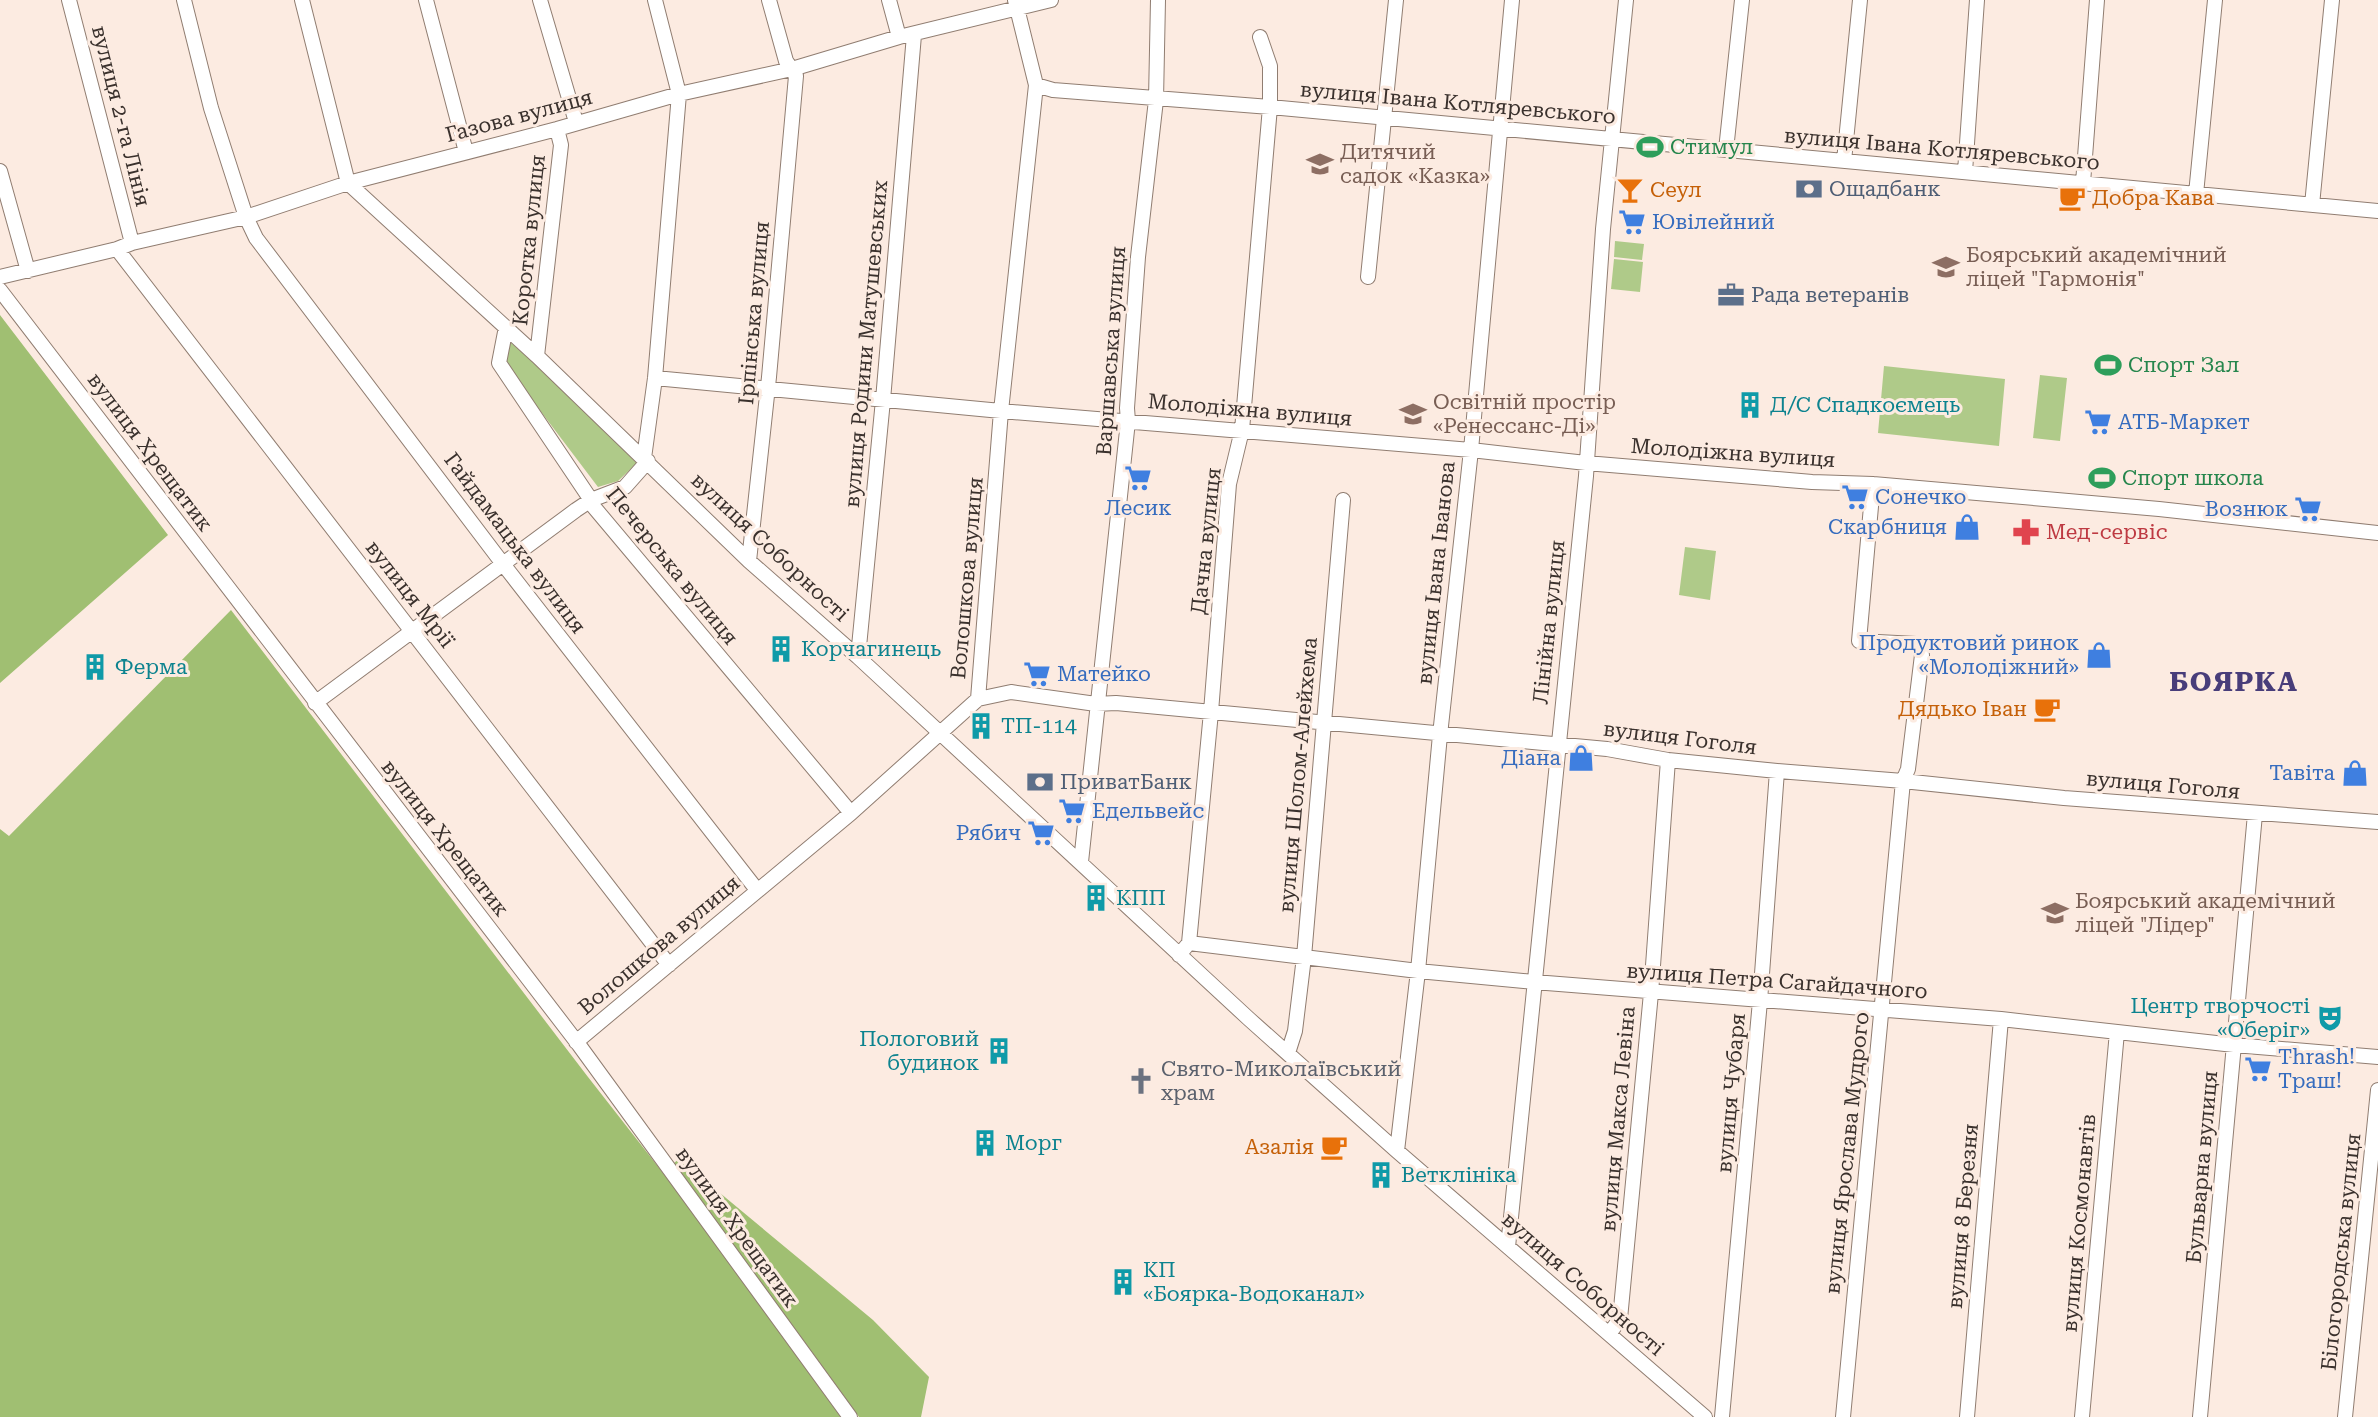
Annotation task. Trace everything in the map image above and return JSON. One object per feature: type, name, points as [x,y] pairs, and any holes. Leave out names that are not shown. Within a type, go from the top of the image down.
[{"type":"street","name":"вулиця 2-га Лінія","points":[[69,0],[132,243]]},
{"type":"street","name":"Гайдамацька вулиця","points":[[184,0],[211,108],[246,217],[256,238],[503,564],[757,890]]},
{"type":"street","points":[[302,0],[348,183]]},
{"type":"street","points":[[426,0],[466,153]]},
{"type":"street","points":[[540,0],[576,122]]},
{"type":"street","points":[[315,703],[591,500],[625,487],[646,460],[656,378],[679,94],[655,0]]},
{"type":"street","name":"Ірпінська вулиця","points":[[749,561],[768,389],[796,76],[786,61],[769,0]]},
{"type":"street","points":[[889,0],[899,37]]},
{"type":"street","name":"Газова вулиця","points":[[0,277],[246,217],[348,183],[557,129],[679,94],[792,69],[1016,4],[1051,0]]},
{"type":"street","name":"Варшавська вулиця","points":[[1081,862],[1096,704],[1128,421],[1138,257],[1156,100],[1158,0]]},
{"type":"street","points":[[1368,277],[1396,0]]},
{"type":"street","name":"вулиця Івана Іванова","points":[[1397,1151],[1418,970],[1440,735],[1471,450],[1512,0]]},
{"type":"street","name":"Лінійна вулиця","points":[[1508,1247],[1586,463],[1611,139],[1626,0]]},
{"type":"street","points":[[1726,150],[1742,0]]},
{"type":"street","points":[[1844,161],[1860,0]]},
{"type":"street","points":[[1965,172],[1977,0]]},
{"type":"street","points":[[2083,183],[2097,0]]},
{"type":"street","points":[[2196,194],[2215,0]]},
{"type":"street","points":[[2312,205],[2332,0]]},
{"type":"street","name":"Волошкова вулиця","points":[[576,1042],[851,813],[978,699],[1001,411],[1036,85],[1016,4]]},
{"type":"street","name":"вулиця Родини Матушевських","points":[[858,657],[883,400],[914,34]]},
{"type":"street","name":"Дачна вулиця","points":[[1189,943],[1212,712],[1229,484],[1242,430],[1270,107],[1270,66],[1260,37]]},
{"type":"street","name":"вулиця Івана Котляревського","points":[[1036,85],[1053,90],[1156,100],[1270,107],[2378,211]]},
{"type":"street","name":"Коротка вулиця","points":[[537,356],[561,145],[557,129]]},
{"type":"street","points":[[0,171],[28,271]]},
{"type":"street","name":"вулиця Соборності","points":[[348,183],[537,356],[749,561],[858,657],[1179,955],[1397,1151],[1705,1417]]},
{"type":"street","name":"вулиця Мрії","points":[[117,249],[669,965]]},
{"type":"street","name":"вулиця Хрещатик","points":[[0,290],[576,1042],[850,1417]]},
{"type":"street","name":"Печерська вулиця","points":[[506,327],[499,363],[593,506],[851,813]]},
{"type":"street","name":"Молодіжна вулиця","points":[[656,378],[1001,411],[1471,450],[1586,463],[1812,482],[1873,484],[2159,509],[2378,532]]},
{"type":"street","name":"вулиця Ярослава Мудрого","points":[[1843,1417],[1903,781],[1908,769],[1922,655],[1916,644],[1859,641],[1873,484]]},
{"type":"street","name":"вулиця Шолом-Алейхема","points":[[1288,1053],[1295,1031],[1304,957],[1343,500]]},
{"type":"street","name":"вулиця Гоголя","points":[[978,699],[1011,692],[1096,704],[1116,702],[1607,750],[1668,760],[1776,771],[1903,781],[2064,798],[2378,822]]},
{"type":"street","name":"вулиця Макса Левіна","points":[[1609,1334],[1620,1319],[1651,993],[1668,760]]},
{"type":"street","name":"вулиця Чубаря","points":[[1722,1417],[1760,1001],[1776,771]]},
{"type":"street","name":"Бульварна вулиця","points":[[2200,1417],[2255,814]]},
{"type":"street","points":[[1179,955],[1189,943]]},
{"type":"street","name":"вулиця Петра Сагайдачного","points":[[1189,943],[1534,982],[2001,1019],[2234,1045],[2378,1057]]},
{"type":"street","name":"вулиця 8 Березня","points":[[1967,1417],[2001,1019]]},
{"type":"street","name":"вулиця Космонавтів","points":[[2082,1417],[2117,1032]]},
{"type":"street","name":"Білогородська вулиця","points":[[2345,1417],[2378,1090]]},
{"type":"green space","points":[[1615,241],[1644,244],[1642,260],[1614,257]]},
{"type":"green space","points":[[1614,259],[1643,262],[1640,292],[1611,289]]},
{"type":"green space","points":[[0,315],[168,535],[0,683]]},
{"type":"green space","points":[[509,341],[541,368],[638,462],[618,481],[598,487],[504,363]]},
{"type":"green space","points":[[1884,366],[2005,379],[1999,446],[1878,433]]},
{"type":"green space","points":[[2040,375],[2067,378],[2060,441],[2033,438]]},
{"type":"green space","points":[[1685,547],[1716,551],[1710,600],[1679,595]]},
{"type":"green space","points":[[231,610],[588,1077],[782,1325],[842,1417],[0,1417],[0,829],[9,836]]},
{"type":"green space","points":[[679,1159],[873,1320],[929,1377],[921,1417],[859,1417],[674,1163]]},
{"type":"place","name":"Стимул","points":[[1650,147]]},
{"type":"place","name":"Дитячий садок «Казка»","points":[[1320,164]]},
{"type":"place","name":"Ощадбанк","points":[[1809,189]]},
{"type":"place","name":"Сеул","points":[[1630,190]]},
{"type":"place","name":"Добра Кава","points":[[2072,198]]},
{"type":"place","name":"Ювілейний","points":[[1632,222]]},
{"type":"place","name":"Боярський академічний ліцей \"Гармонія\"","points":[[1946,267]]},
{"type":"place","name":"Рада ветеранів","points":[[1731,295]]},
{"type":"place","name":"Спорт Зал","points":[[2108,365]]},
{"type":"place","name":"Д/С Спадкоємець","points":[[1750,405]]},
{"type":"place","name":"Освітній простір «Ренессанс-Ді»","points":[[1413,414]]},
{"type":"place","name":"АТБ-Маркет","points":[[2098,422]]},
{"type":"place","name":"Лесик","points":[[1138,478]]},
{"type":"place","name":"Спорт школа","points":[[2102,478]]},
{"type":"place","name":"Сонечко","points":[[1855,497]]},
{"type":"place","name":"Вознюк","points":[[2308,509]]},
{"type":"place","name":"Скарбниця","points":[[1967,527]]},
{"type":"place","name":"Мед-сервіс","points":[[2026,532]]},
{"type":"place","name":"Корчагинець","points":[[781,649]]},
{"type":"place","name":"Продуктовий ринок «Молодіжний»","points":[[2099,655]]},
{"type":"place","name":"Ферма","points":[[95,667]]},
{"type":"place","name":"Матейко","points":[[1037,674]]},
{"type":"place","name":"Дядько Іван","points":[[2047,709]]},
{"type":"place","name":"ТП-114","points":[[981,726]]},
{"type":"place","name":"Діана","points":[[1581,758]]},
{"type":"place","name":"Тавіта","points":[[2355,773]]},
{"type":"place","name":"ПриватБанк","points":[[1040,782]]},
{"type":"place","name":"Едельвейс","points":[[1072,811]]},
{"type":"place","name":"Рябич","points":[[1041,833]]},
{"type":"place","name":"КПП","points":[[1096,898]]},
{"type":"place","name":"Боярський академічний ліцей \"Лідер\"","points":[[2055,913]]},
{"type":"place","name":"Центр творчості «Оберіг»","points":[[2330,1018]]},
{"type":"place","name":"Пологовий будинок","points":[[999,1051]]},
{"type":"place","name":"Thrash! Траш!","points":[[2258,1069]]},
{"type":"place","name":"Свято-Миколаївський храм","points":[[1141,1081]]},
{"type":"place","name":"Морг","points":[[985,1143]]},
{"type":"place","name":"Азалія","points":[[1334,1147]]},
{"type":"place","name":"Ветклініка","points":[[1381,1175]]},
{"type":"place","name":"КП «Боярка-Водоканал»","points":[[1123,1282]]},
{"type":"district","name":"БОЯРКА","points":[[2234,682]]}]
